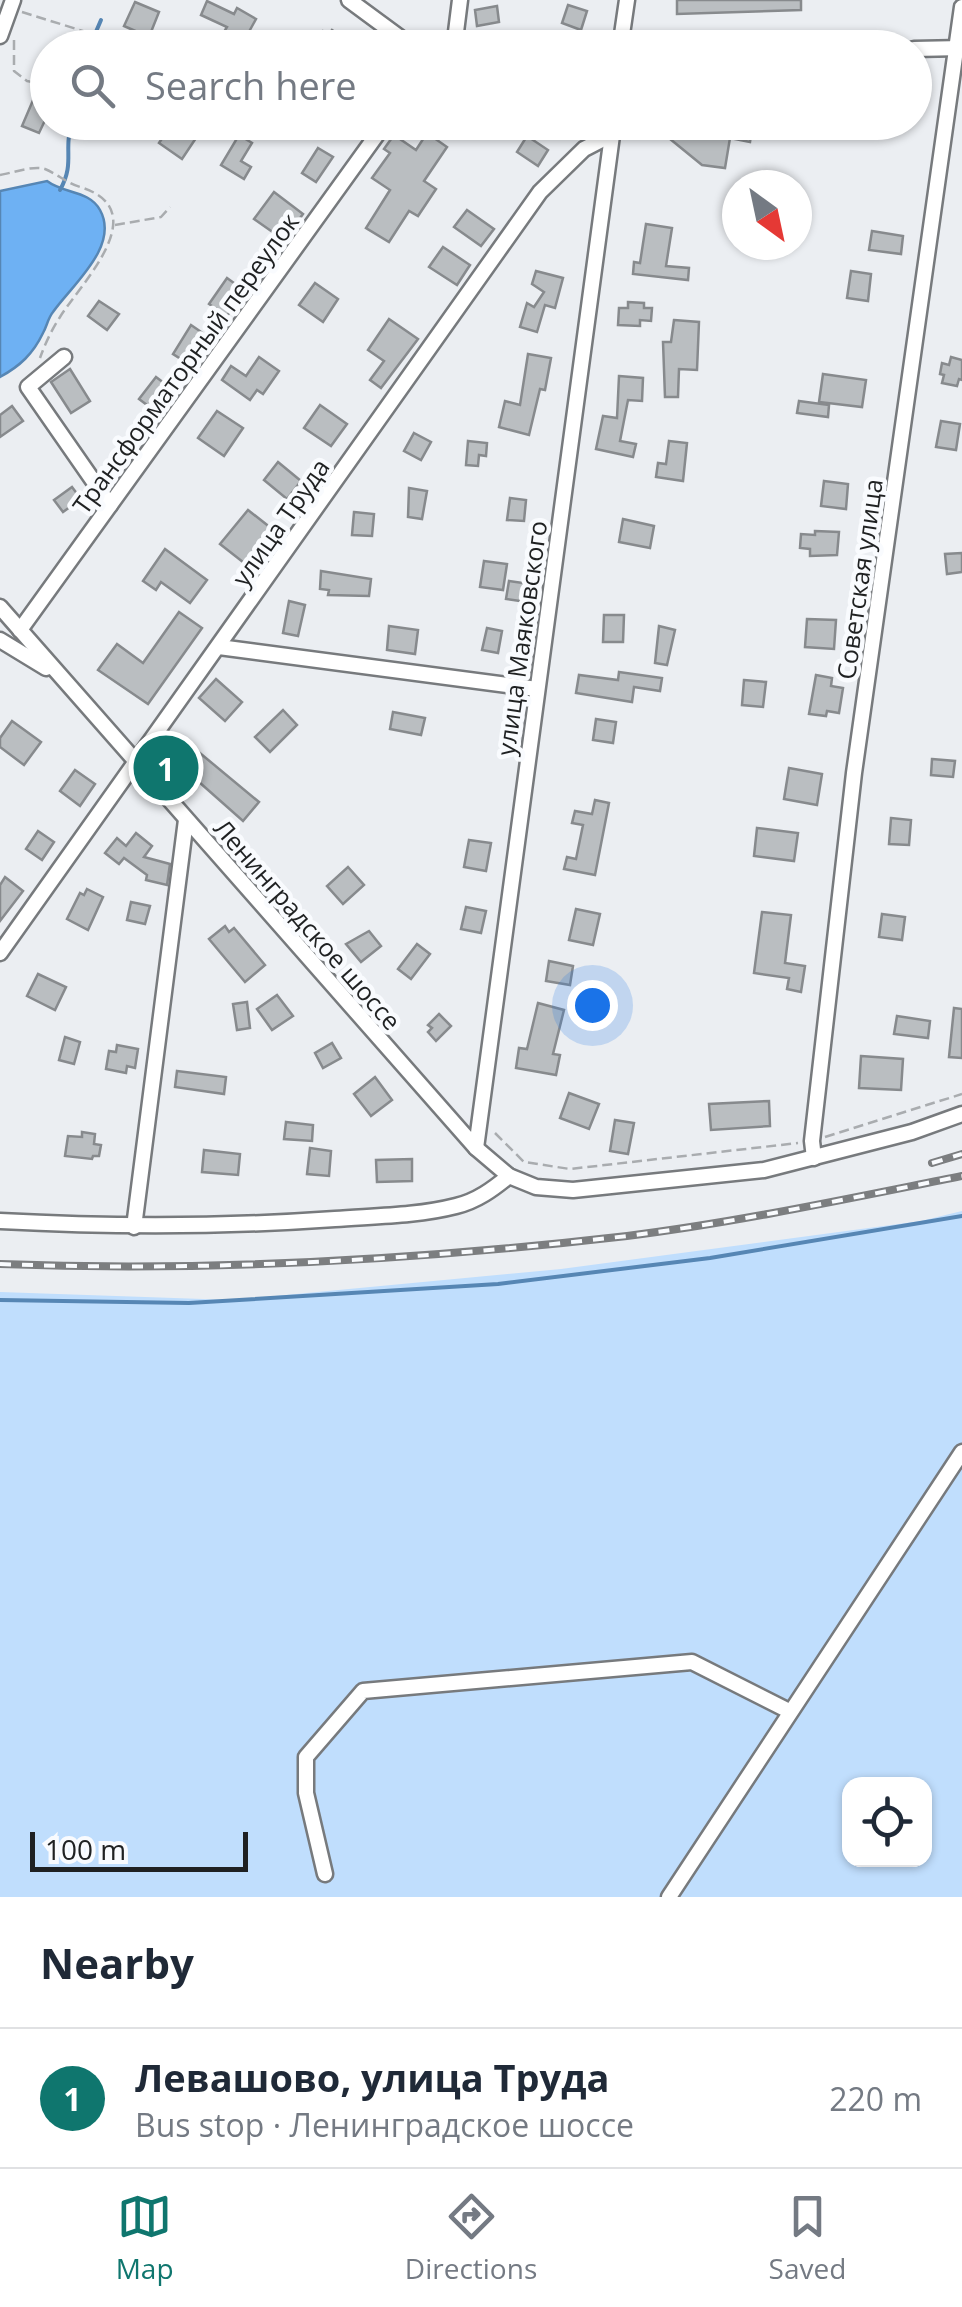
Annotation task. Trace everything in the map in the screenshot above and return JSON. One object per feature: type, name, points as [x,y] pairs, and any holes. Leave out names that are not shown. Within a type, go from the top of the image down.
[{"type":"street","points":[[349,0],[390,30]]},
{"type":"street","points":[[456,30],[460,0]]},
{"type":"street","points":[[622,30],[626,0]]},
{"type":"street","points":[[2,32],[12,5]]},
{"type":"street","name":"Советская улица","points":[[814,1158],[812,1140],[854,773],[960,48],[962,7]]},
{"type":"street","points":[[932,49],[960,48]]},
{"type":"street","name":"Трансформаторный переулок","points":[[20,630],[373,140]]},
{"type":"street","name":"улица Труда","points":[[1,949],[540,192],[596,140]]},
{"type":"street","name":"улица Маяковского","points":[[476,1148],[615,140]]},
{"type":"street","points":[[64,357],[28,388],[110,506]]},
{"type":"street","name":"Ленинградское шоссе","points":[[0,607],[476,1148],[509,1176]]},
{"type":"street","points":[[0,640],[62,680]]},
{"type":"street","points":[[219,648],[537,689]]},
{"type":"street","points":[[134,1227],[186,820]]},
{"type":"street","points":[[0,1221],[134,1227],[250,1225],[404,1214],[478,1199],[509,1176],[536,1187],[573,1190],[706,1178],[814,1158],[912,1132],[962,1114]]},
{"type":"street","points":[[669,1897],[962,1452]]},
{"type":"street","points":[[325,1874],[306,1794],[306,1757],[363,1691],[692,1662],[789,1711]]},
{"type":"path","points":[[12,5],[78,30]]},
{"type":"path","points":[[2,32],[15,37],[14,71],[30,82]]},
{"type":"path","points":[[0,175],[43,168],[70,184],[92,190],[107,206],[113,225],[112,238],[92,276],[60,315],[39,360]]},
{"type":"path","points":[[113,225],[160,216],[170,206]]},
{"type":"path","points":[[480,1118],[524,1162],[570,1169],[812,1140],[962,1094]]},
{"type":"shaded area","points":[[962,1211],[962,1897],[0,1897],[0,1292],[232,1300],[561,1269],[921,1221]]},
{"type":"water","points":[[47,181],[95,204],[105,224],[104,237],[91,264],[51,314],[35,347],[20,364],[0,377],[0,191]]},
{"type":"building","points":[[677,0],[801,0],[801,10],[677,14]]},
{"type":"building","points":[[207,1],[234,14],[237,8],[256,19],[250,30],[225,30],[227,27],[201,15]]},
{"type":"building","points":[[135,2],[159,12],[152,30],[124,26]]},
{"type":"building","points":[[568,5],[587,11],[581,30],[562,23]]},
{"type":"building","points":[[497,6],[499,22],[477,26],[475,10]]},
{"type":"building","points":[[30,107],[30,129],[22,126]]},
{"type":"building","points":[[161,140],[195,140],[182,159],[159,143]]},
{"type":"building","points":[[236,140],[252,143],[241,161],[251,167],[244,179],[221,165]]},
{"type":"building","points":[[390,140],[401,140],[416,150],[422,140],[437,140],[447,147],[424,181],[436,189],[418,216],[409,211],[389,242],[366,228],[390,190],[372,178],[390,153],[384,149]]},
{"type":"building","points":[[524,140],[533,140],[548,150],[538,166],[517,152]]},
{"type":"building","points":[[671,140],[730,140],[725,168],[702,165]]},
{"type":"building","points":[[318,148],[333,157],[316,182],[302,173]]},
{"type":"building","points":[[274,192],[303,214],[284,240],[254,219]]},
{"type":"building","points":[[467,210],[494,229],[481,246],[454,227]]},
{"type":"building","points":[[646,224],[672,228],[666,266],[689,268],[688,280],[633,274],[634,262],[640,263]]},
{"type":"building","points":[[872,231],[903,236],[901,254],[869,250]]},
{"type":"building","points":[[443,247],[470,265],[457,285],[429,267]]},
{"type":"building","points":[[536,271],[563,278],[555,308],[545,305],[537,332],[520,327],[527,303],[534,307],[544,292],[532,284]]},
{"type":"building","points":[[851,271],[871,274],[868,301],[847,298]]},
{"type":"building","points":[[227,278],[245,291],[227,316],[209,304]]},
{"type":"building","points":[[315,283],[338,299],[323,322],[299,305]]},
{"type":"building","points":[[99,301],[119,314],[107,330],[88,316]]},
{"type":"building","points":[[628,302],[652,308],[651,321],[640,320],[640,326],[618,325],[619,308],[628,308]]},
{"type":"building","points":[[389,319],[418,339],[381,388],[370,380],[384,361],[368,350]]},
{"type":"building","points":[[674,320],[699,322],[697,370],[679,369],[678,397],[665,397],[663,342],[671,342]]},
{"type":"building","points":[[191,325],[210,338],[192,366],[173,354]]},
{"type":"building","points":[[528,354],[551,358],[545,390],[540,389],[529,435],[499,427],[505,401],[520,405]]},
{"type":"building","points":[[259,357],[279,371],[263,394],[257,390],[250,400],[222,380],[231,366],[246,376]]},
{"type":"building","points":[[951,357],[962,360],[962,380],[957,386],[942,383],[944,375],[940,374],[942,363],[949,365]]},
{"type":"building","points":[[70,369],[90,401],[71,413],[51,382]]},
{"type":"building","points":[[823,374],[866,380],[862,407],[819,402]]},
{"type":"building","points":[[619,376],[643,378],[642,401],[628,400],[620,441],[636,444],[633,457],[596,449],[603,416],[617,418]]},
{"type":"building","points":[[156,377],[172,389],[155,411],[139,399]]},
{"type":"building","points":[[799,401],[829,405],[828,417],[797,413]]},
{"type":"building","points":[[320,405],[347,424],[331,446],[304,428]]},
{"type":"building","points":[[12,406],[23,421],[0,437],[0,415]]},
{"type":"building","points":[[217,411],[243,428],[224,456],[198,438]]},
{"type":"building","points":[[941,421],[960,424],[956,450],[936,447]]},
{"type":"building","points":[[414,433],[431,442],[421,460],[404,451]]},
{"type":"building","points":[[468,441],[487,443],[486,456],[479,455],[478,466],[466,465]]},
{"type":"building","points":[[669,441],[687,443],[683,481],[656,477],[658,463],[666,464]]},
{"type":"building","points":[[278,462],[301,481],[287,499],[264,480]]},
{"type":"building","points":[[824,481],[848,484],[846,509],[821,506]]},
{"type":"building","points":[[72,487],[81,499],[63,512],[54,500]]},
{"type":"building","points":[[409,488],[427,491],[422,519],[408,517]]},
{"type":"building","points":[[510,498],[526,500],[524,521],[507,520]]},
{"type":"building","points":[[248,510],[276,532],[248,566],[220,544]]},
{"type":"building","points":[[354,512],[374,514],[372,536],[352,535]]},
{"type":"building","points":[[623,519],[654,526],[650,548],[619,542]]},
{"type":"building","points":[[815,531],[839,532],[837,555],[810,556],[810,549],[800,548],[801,534],[815,535]]},
{"type":"building","points":[[165,549],[207,580],[190,603],[161,582],[156,590],[143,581]]},
{"type":"building","points":[[962,553],[962,572],[947,574],[945,554]]},
{"type":"building","points":[[484,561],[507,564],[503,590],[480,587]]},
{"type":"building","points":[[321,571],[371,579],[369,596],[328,595],[329,590],[320,589]]},
{"type":"building","points":[[509,581],[530,584],[527,602],[506,599]]},
{"type":"building","points":[[289,601],[305,605],[298,636],[283,633]]},
{"type":"building","points":[[179,612],[202,628],[148,704],[98,670],[117,644],[143,663]]},
{"type":"building","points":[[604,615],[624,615],[623,642],[603,642]]},
{"type":"building","points":[[807,619],[836,620],[834,649],[805,647]]},
{"type":"building","points":[[389,626],[418,630],[415,654],[387,650]]},
{"type":"building","points":[[659,626],[675,630],[667,665],[655,663]]},
{"type":"building","points":[[487,628],[502,631],[498,653],[482,650]]},
{"type":"building","points":[[619,672],[662,678],[660,691],[634,687],[632,702],[576,693],[579,675],[618,680]]},
{"type":"building","points":[[816,675],[832,678],[831,686],[843,688],[839,713],[809,714]]},
{"type":"building","points":[[216,679],[242,702],[225,721],[199,698]]},
{"type":"building","points":[[744,680],[766,682],[763,707],[742,705]]},
{"type":"building","points":[[283,710],[297,725],[270,752],[255,737]]},
{"type":"building","points":[[393,712],[425,718],[421,735],[390,729]]},
{"type":"building","points":[[596,719],[616,722],[613,743],[593,740]]},
{"type":"building","points":[[12,721],[41,742],[24,765],[0,747],[0,738]]},
{"type":"building","points":[[195,749],[259,802],[243,821],[181,766]]},
{"type":"building","points":[[932,759],[955,761],[953,777],[931,775]]},
{"type":"building","points":[[789,768],[822,774],[817,805],[784,799]]},
{"type":"building","points":[[75,770],[95,784],[80,806],[60,791]]},
{"type":"building","points":[[595,800],[609,803],[595,875],[564,869],[567,857],[576,859],[583,825],[572,823],[575,811],[592,814]]},
{"type":"building","points":[[891,818],[911,820],[909,845],[889,844]]},
{"type":"building","points":[[757,828],[798,833],[794,861],[754,856]]},
{"type":"building","points":[[38,831],[54,842],[42,860],[26,849]]},
{"type":"building","points":[[136,833],[152,846],[144,857],[170,864],[167,885],[146,880],[147,875],[124,858],[119,864],[105,853],[117,838],[126,846]]},
{"type":"building","points":[[469,840],[491,843],[486,871],[464,867]]},
{"type":"building","points":[[348,867],[364,885],[343,904],[327,886]]},
{"type":"building","points":[[5,877],[23,891],[0,921],[0,885]]},
{"type":"building","points":[[87,889],[103,897],[88,930],[67,919],[80,893],[84,895]]},
{"type":"building","points":[[131,902],[150,906],[145,924],[127,920]]},
{"type":"building","points":[[466,907],[486,911],[481,933],[461,929]]},
{"type":"building","points":[[576,909],[600,914],[593,945],[569,940]]},
{"type":"building","points":[[762,912],[791,915],[785,963],[805,966],[801,992],[787,989],[789,978],[754,973]]},
{"type":"building","points":[[882,914],[905,917],[902,940],[879,937]]},
{"type":"building","points":[[225,926],[229,932],[234,928],[265,965],[245,982],[209,939]]},
{"type":"building","points":[[369,931],[381,946],[361,962],[346,944]]},
{"type":"building","points":[[417,944],[430,954],[411,979],[398,969]]},
{"type":"building","points":[[549,961],[573,966],[570,985],[546,981]]},
{"type":"building","points":[[38,974],[66,987],[55,1010],[27,996]]},
{"type":"building","points":[[277,995],[293,1016],[272,1030],[257,1009]]},
{"type":"building","points":[[247,1002],[250,1028],[237,1030],[233,1004]]},
{"type":"building","points":[[538,1003],[564,1010],[553,1054],[560,1055],[556,1075],[516,1068],[519,1048],[527,1049]]},
{"type":"building","points":[[954,1008],[962,1009],[962,1058],[949,1057]]},
{"type":"building","points":[[439,1014],[451,1026],[436,1041],[428,1032],[432,1028],[428,1025]]},
{"type":"building","points":[[897,1016],[930,1021],[928,1038],[894,1034]]},
{"type":"building","points":[[65,1037],[80,1042],[74,1064],[59,1060]]},
{"type":"building","points":[[332,1043],[341,1058],[323,1068],[315,1053]]},
{"type":"building","points":[[117,1045],[138,1049],[135,1068],[127,1066],[126,1073],[106,1069],[109,1051],[116,1052]]},
{"type":"building","points":[[861,1056],[903,1059],[901,1090],[859,1088]]},
{"type":"building","points":[[177,1071],[226,1077],[224,1094],[175,1087]]},
{"type":"building","points":[[375,1077],[392,1100],[371,1116],[354,1094]]},
{"type":"building","points":[[569,1093],[599,1104],[589,1129],[560,1118]]},
{"type":"building","points":[[769,1101],[770,1126],[711,1130],[709,1104]]},
{"type":"building","points":[[615,1120],[634,1123],[628,1154],[610,1151]]},
{"type":"building","points":[[286,1122],[313,1125],[312,1141],[284,1139]]},
{"type":"building","points":[[82,1132],[95,1134],[94,1144],[101,1145],[99,1156],[65,1156],[68,1136],[82,1137]]},
{"type":"building","points":[[310,1148],[331,1151],[329,1176],[307,1174]]},
{"type":"building","points":[[204,1150],[240,1154],[238,1175],[202,1172]]},
{"type":"building","points":[[412,1159],[412,1181],[377,1182],[376,1160]]},
{"type":"waterway","points":[[97,30],[101,20]]},
{"type":"waterway","points":[[60,190],[67,171],[69,140]]},
{"type":"waterway","points":[[0,1300],[189,1303],[498,1284],[710,1258],[962,1216]]},
{"type":"railway","points":[[932,1163],[962,1154]]},
{"type":"railway","points":[[0,1264],[236,1265],[470,1252],[669,1230],[962,1176]]},
{"type":"place","name":"Левашово, улица Труда","points":[[166,768]]}]
